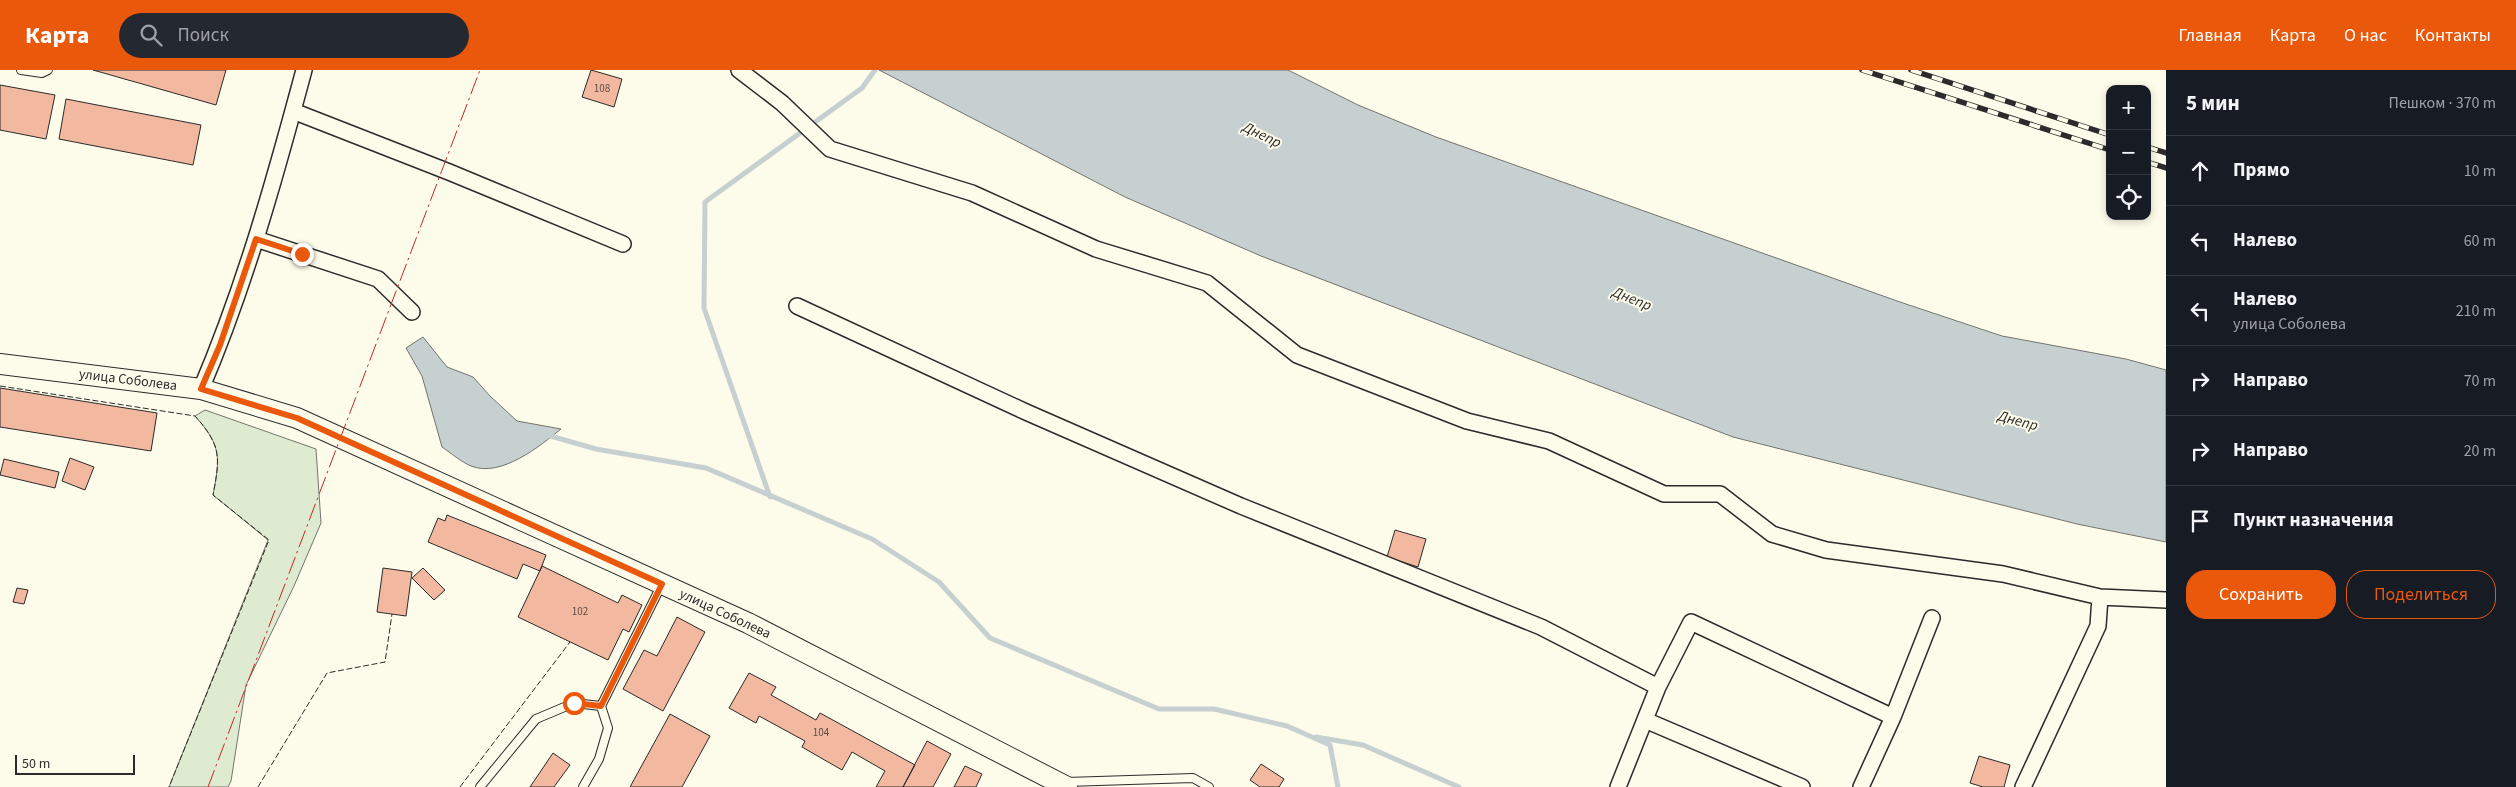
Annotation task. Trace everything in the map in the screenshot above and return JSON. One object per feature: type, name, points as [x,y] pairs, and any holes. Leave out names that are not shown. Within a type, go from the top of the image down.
[{"type":"street","points":[[201,389],[220,345],[256,239],[304,70]]},
{"type":"street","points":[[739,70],[782,103],[830,149],[972,193],[1096,249],[1207,283],[1297,356],[1467,421],[1549,441],[1664,494],[1720,494],[1772,534],[1826,550],[2004,574],[2100,597],[2166,600]]},
{"type":"street","points":[[293,111],[449,172],[623,244]]},
{"type":"street","points":[[256,239],[378,279],[412,312]]},
{"type":"street","points":[[797,306],[1026,412],[1241,506],[1541,627],[1658,687]]},
{"type":"street","name":"улица Соболева","points":[[0,364],[201,389],[297,418],[748,623],[1063,784]]},
{"type":"street","points":[[2023,787],[2098,626],[2100,597]]},
{"type":"street","points":[[1861,787],[1893,717],[1932,618]]},
{"type":"street","points":[[1618,787],[1658,687],[1691,622],[1893,717]]},
{"type":"street","points":[[1644,720],[1802,787]]},
{"type":"lane","points":[[21,70],[42,73],[48,70]]},
{"type":"lane","points":[[583,787],[599,760],[608,728],[601,706],[662,584]]},
{"type":"lane","points":[[480,787],[536,719],[574,703],[601,706]]},
{"type":"lane","points":[[1063,784],[1194,778],[1208,787]]},
{"type":"green space","points":[[205,410],[316,449],[321,523],[294,586],[246,685],[231,781],[228,787],[169,787],[268,540],[213,495],[218,462],[217,453],[210,436],[195,416]]},
{"type":"water","name":"Днепр","points":[[879,70],[1288,70],[1358,105],[1436,137],[1900,302],[2002,336],[2126,359],[2166,370],[2166,542],[2077,524],[1733,437],[1261,256],[1125,197]]},
{"type":"water","points":[[423,337],[447,367],[473,377],[517,421],[561,429],[531,451],[507,464],[495,468],[483,469],[471,466],[460,460],[442,447],[422,376],[406,348]]},
{"type":"building","points":[[93,70],[226,70],[216,105]]},
{"type":"building","points":[[591,70],[622,79],[614,107],[582,97]]},
{"type":"building","points":[[0,85],[55,95],[46,139],[0,130]]},
{"type":"building","points":[[66,99],[201,125],[193,165],[59,139]]},
{"type":"building","points":[[0,388],[157,413],[151,451],[0,427]]},
{"type":"building","points":[[70,458],[94,467],[85,490],[62,481]]},
{"type":"building","points":[[4,459],[59,472],[55,488],[0,475]]},
{"type":"building","points":[[447,515],[546,555],[540,571],[523,564],[517,579],[428,542],[438,518],[445,521]]},
{"type":"building","points":[[1395,530],[1426,539],[1418,567],[1387,557]]},
{"type":"building","points":[[542,566],[618,603],[622,595],[642,605],[629,632],[623,629],[608,660],[518,617]]},
{"type":"building","points":[[383,568],[412,572],[406,616],[377,612]]},
{"type":"building","points":[[423,568],[445,590],[434,600],[412,578]]},
{"type":"building","points":[[17,588],[28,590],[24,604],[13,602]]},
{"type":"building","points":[[677,617],[705,632],[663,711],[623,689],[644,650],[657,656]]},
{"type":"building","points":[[749,673],[776,687],[771,695],[816,720],[820,713],[915,765],[903,787],[876,787],[885,771],[852,752],[842,770],[802,747],[805,741],[759,716],[756,723],[729,708]]},
{"type":"building","points":[[670,714],[710,736],[682,787],[630,787]]},
{"type":"building","points":[[927,741],[951,754],[933,787],[903,787]]},
{"type":"building","points":[[553,753],[570,765],[554,787],[530,787]]},
{"type":"building","points":[[1979,756],[2010,765],[2004,787],[1983,787],[1970,783]]},
{"type":"building","points":[[1261,764],[1284,779],[1279,787],[1260,787],[1250,780]]},
{"type":"building","points":[[965,766],[982,774],[976,787],[954,787]]},
{"type":"waterway","points":[[770,497],[704,308],[705,202],[862,88],[875,70]]},
{"type":"waterway","points":[[547,435],[596,449],[706,468],[872,539],[939,582],[990,638],[1159,709],[1214,709],[1287,726],[1330,745],[1338,787]]},
{"type":"waterway","points":[[1316,737],[1363,745],[1459,787]]},
{"type":"railway","points":[[1862,70],[2106,149]]},
{"type":"railway","points":[[1911,70],[2106,134]]},
{"type":"railway","points":[[2151,148],[2166,153]]},
{"type":"railway","points":[[2151,163],[2166,168]]},
{"type":"fence","points":[[0,386],[195,416],[210,436],[217,453],[218,462],[213,495],[269,540],[169,787]]},
{"type":"fence","points":[[258,787],[327,673],[385,662],[392,614]]},
{"type":"fence","points":[[460,787],[570,642]]},
{"type":"power","points":[[208,787],[480,70]]},
{"type":"route","points":[[302,254],[256,239],[220,345],[201,389],[297,418],[662,584],[601,706],[574,703]]}]
